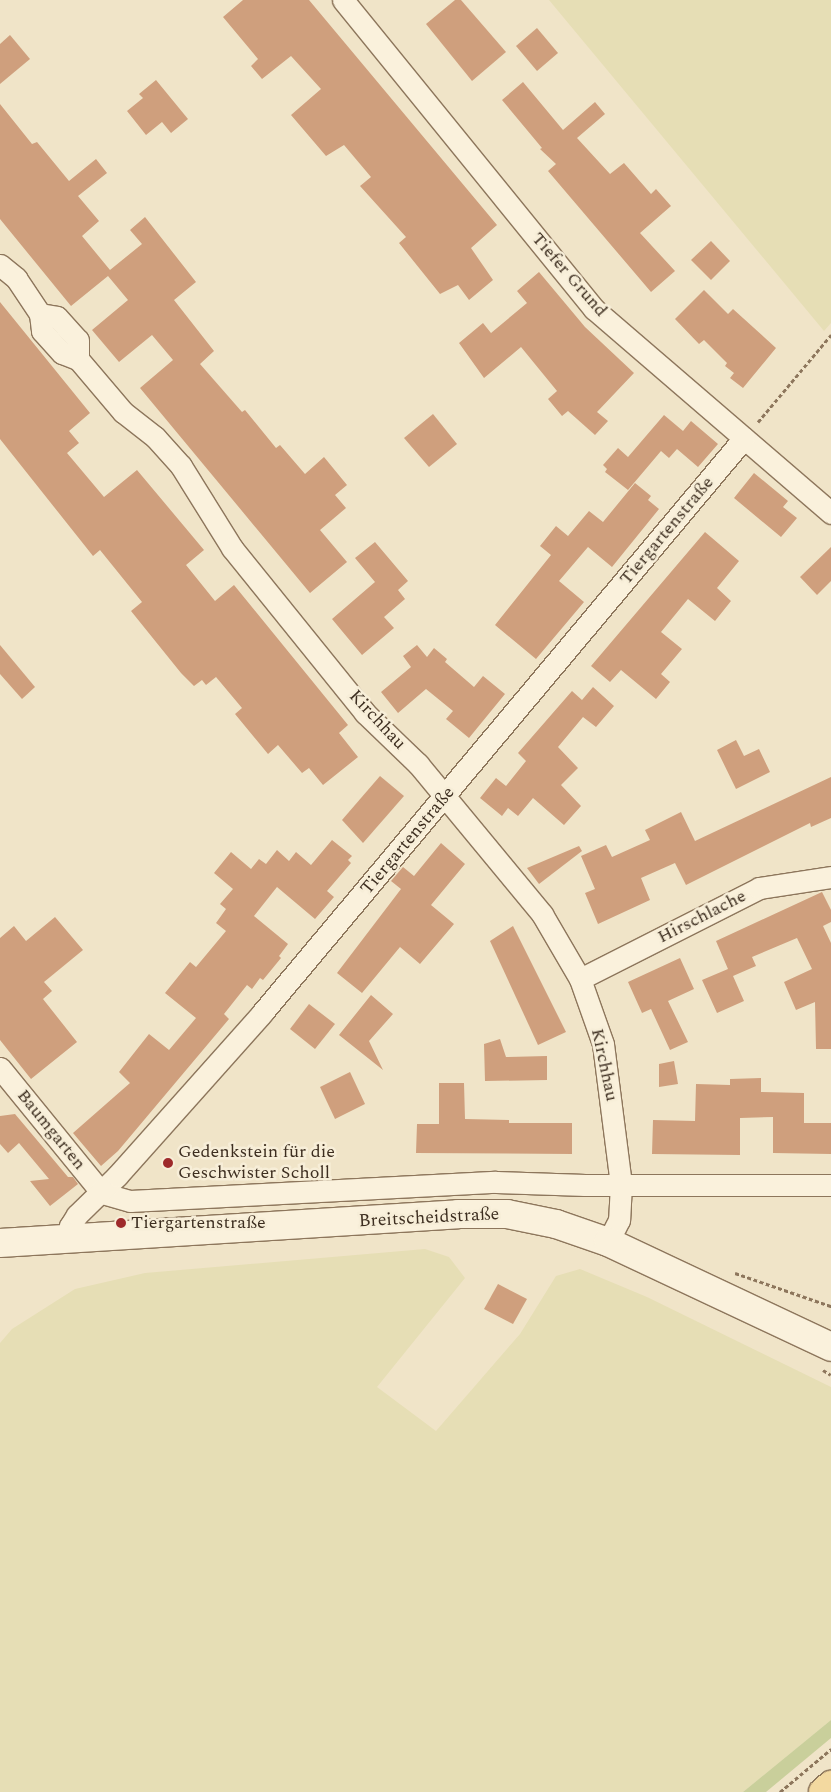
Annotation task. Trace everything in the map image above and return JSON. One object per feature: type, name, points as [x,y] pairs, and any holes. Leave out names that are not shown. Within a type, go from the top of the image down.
[{"type":"main road","points":[[823,1792],[831,1785]]},
{"type":"street","name":"Tiefer Grund","points":[[343,0],[594,309],[831,513]]},
{"type":"street","name":"Kirchhau","points":[[0,265],[23,288],[40,314],[42,330],[62,353],[78,359],[117,406],[155,437],[181,466],[232,548],[365,713],[418,764],[542,914],[580,979],[603,1044],[622,1184],[619,1220],[608,1242]]},
{"type":"street","name":"Tiergartenstraße","points":[[69,1239],[70,1226],[77,1215],[102,1192],[262,1013],[446,797],[744,438]]},
{"type":"street","name":"Hirschlache","points":[[580,979],[759,888],[831,877]]},
{"type":"street","name":"Baumgarten","points":[[0,1068],[102,1192]]},
{"type":"street","name":"Breitscheidstraße","points":[[102,1192],[130,1201],[496,1182],[831,1185]]},
{"type":"street","name":"Breitscheidstraße","points":[[0,1243],[458,1214],[507,1214],[556,1224],[608,1242],[823,1357]]},
{"type":"path","points":[[744,438],[831,335]]},
{"type":"path","points":[[823,1357],[831,1375]]},
{"type":"path","points":[[780,1792],[831,1749]]},
{"type":"shaded area","points":[[549,0],[831,0],[831,323],[824,331]]},
{"type":"shaded area","points":[[425,1249],[449,1257],[465,1278],[377,1387],[436,1431],[520,1334],[556,1276],[580,1269],[647,1297],[831,1387],[831,1720],[743,1792],[0,1792],[0,1343],[12,1329],[75,1289],[145,1273]]},
{"type":"green space","points":[[831,1720],[831,1738],[766,1792],[743,1792]]},
{"type":"building","points":[[243,0],[309,0],[497,225],[471,248],[493,280],[469,300],[458,285],[440,294],[399,243],[406,237],[360,186],[371,177],[344,145],[326,156],[291,115],[321,89],[291,56],[262,79],[251,66],[258,59],[223,17]]},
{"type":"building","points":[[455,0],[461,0],[506,52],[472,81],[426,24]]},
{"type":"building","points":[[537,28],[558,53],[537,71],[516,46]]},
{"type":"building","points":[[10,35],[30,59],[0,84],[0,44]]},
{"type":"building","points":[[156,80],[188,119],[171,133],[162,122],[146,135],[127,111],[143,98],[139,94]]},
{"type":"building","points":[[523,82],[563,130],[595,102],[605,114],[577,138],[610,174],[624,163],[651,194],[656,189],[671,206],[640,233],[675,271],[651,292],[548,171],[556,164],[540,149],[542,148],[502,100]]},
{"type":"building","points":[[0,104],[32,144],[37,142],[69,181],[96,159],[107,173],[78,196],[99,221],[82,236],[110,270],[142,244],[130,230],[145,217],[196,282],[174,300],[214,351],[200,364],[242,412],[245,410],[276,448],[280,445],[305,474],[324,457],[347,485],[335,495],[346,508],[320,530],[347,562],[310,593],[140,388],[173,360],[152,335],[119,362],[92,330],[128,300],[108,276],[71,306],[0,219]]},
{"type":"building","points":[[711,241],[730,261],[711,280],[691,260]]},
{"type":"building","points":[[539,272],[585,327],[634,373],[597,412],[608,421],[595,435],[568,411],[562,416],[548,399],[557,391],[521,347],[484,378],[459,343],[483,323],[491,333],[527,303],[517,291]]},
{"type":"building","points":[[704,290],[728,314],[733,309],[776,348],[743,388],[730,378],[734,373],[725,366],[727,363],[704,340],[699,344],[675,319]]},
{"type":"building","points":[[0,302],[90,413],[69,431],[79,443],[67,453],[104,497],[137,470],[204,550],[186,565],[215,601],[234,585],[348,725],[339,733],[358,757],[323,785],[309,768],[302,773],[278,745],[268,754],[235,714],[242,708],[216,677],[206,685],[202,680],[194,686],[181,673],[131,611],[142,602],[100,550],[93,556],[0,439]]},
{"type":"building","points":[[433,414],[457,444],[429,467],[404,438]]},
{"type":"building","points":[[664,415],[683,431],[691,421],[718,444],[698,467],[677,449],[669,458],[661,451],[628,490],[605,472],[607,469],[603,465],[618,448],[628,457]]},
{"type":"building","points":[[754,473],[788,501],[783,507],[797,518],[781,537],[734,498]]},
{"type":"building","points":[[635,483],[651,496],[648,500],[659,509],[612,567],[588,547],[559,581],[584,602],[536,659],[495,625],[551,555],[540,546],[556,526],[568,536],[589,511],[603,522]]},
{"type":"building","points":[[705,532],[739,561],[717,588],[731,601],[715,621],[688,599],[661,632],[682,649],[661,674],[670,682],[656,699],[621,670],[610,682],[591,666]]},
{"type":"building","points":[[375,542],[408,581],[398,590],[405,599],[384,617],[394,628],[362,655],[332,619],[375,582],[355,558]]},
{"type":"building","points":[[831,547],[831,581],[817,595],[800,577]]},
{"type":"building","points":[[0,645],[35,687],[22,699],[0,674]]},
{"type":"building","points":[[417,645],[427,657],[434,648],[447,659],[445,662],[474,687],[483,676],[505,694],[469,738],[446,719],[453,711],[426,689],[398,713],[381,692],[411,667],[403,656]]},
{"type":"building","points":[[593,687],[614,706],[596,727],[583,717],[558,747],[578,768],[561,785],[581,806],[564,825],[533,798],[518,816],[508,808],[502,816],[480,798],[496,778],[506,786],[526,761],[518,753],[572,691],[582,700]]},
{"type":"building","points":[[736,740],[744,756],[759,749],[770,772],[736,789],[717,750]]},
{"type":"building","points":[[380,776],[404,796],[363,843],[342,820]]},
{"type":"building","points":[[831,777],[831,818],[811,827],[810,823],[686,885],[675,863],[641,878],[650,900],[598,924],[585,893],[595,889],[581,856],[606,845],[612,857],[650,840],[645,830],[681,812],[695,841]]},
{"type":"building","points":[[332,840],[352,856],[348,860],[351,863],[327,891],[334,897],[315,919],[277,887],[254,916],[288,944],[279,956],[281,958],[263,980],[260,978],[252,989],[247,985],[224,1014],[229,1019],[118,1151],[101,1166],[73,1133],[130,1083],[119,1072],[149,1034],[169,1050],[196,1018],[165,993],[190,962],[196,967],[226,931],[216,923],[226,909],[220,904],[233,889],[214,873],[231,852],[251,869],[259,859],[266,864],[277,850],[289,861],[296,852],[311,865]]},
{"type":"building","points":[[441,843],[465,864],[431,905],[454,924],[420,964],[400,947],[362,993],[337,973],[401,889],[391,881],[403,867],[414,876]]},
{"type":"building","points":[[579,846],[582,851],[539,884],[527,868]]},
{"type":"building","points":[[822,892],[831,910],[831,922],[823,926],[831,943],[831,1049],[816,1049],[815,1002],[796,1010],[784,982],[812,969],[797,938],[752,957],[756,966],[733,976],[744,1001],[717,1013],[702,980],[728,969],[716,941]]},
{"type":"building","points":[[55,917],[83,950],[44,982],[52,991],[43,999],[77,1042],[31,1079],[0,1040],[0,938],[14,926],[26,941]]},
{"type":"building","points":[[513,926],[566,1032],[538,1045],[490,941]]},
{"type":"building","points":[[680,958],[694,989],[668,1001],[688,1042],[670,1050],[651,1009],[642,1013],[628,982]]},
{"type":"building","points":[[371,995],[393,1014],[369,1041],[383,1070],[339,1035]]},
{"type":"building","points":[[309,1004],[335,1024],[315,1049],[290,1029]]},
{"type":"building","points":[[500,1039],[506,1057],[547,1056],[547,1080],[485,1081],[484,1044]]},
{"type":"building","points":[[674,1061],[678,1084],[659,1087],[659,1064]]},
{"type":"building","points":[[350,1072],[365,1104],[335,1119],[320,1087]]},
{"type":"building","points":[[761,1078],[761,1092],[804,1093],[804,1123],[831,1123],[831,1154],[773,1153],[773,1117],[740,1118],[740,1155],[652,1154],[653,1120],[695,1121],[696,1084],[730,1085],[730,1079]]},
{"type":"building","points":[[439,1083],[464,1083],[465,1119],[509,1120],[509,1123],[572,1123],[572,1154],[416,1153],[417,1124],[439,1124]]},
{"type":"building","points":[[15,1114],[68,1177],[73,1177],[78,1184],[50,1206],[30,1181],[49,1179],[19,1143],[8,1153],[0,1144],[0,1116]]},
{"type":"building","points":[[498,1284],[527,1299],[513,1324],[484,1309]]},
{"type":"place","name":"Gedenkstein für die Geschwister Scholl","points":[[168,1163]]},
{"type":"place","name":"Tiergartenstraße","points":[[121,1223]]}]
